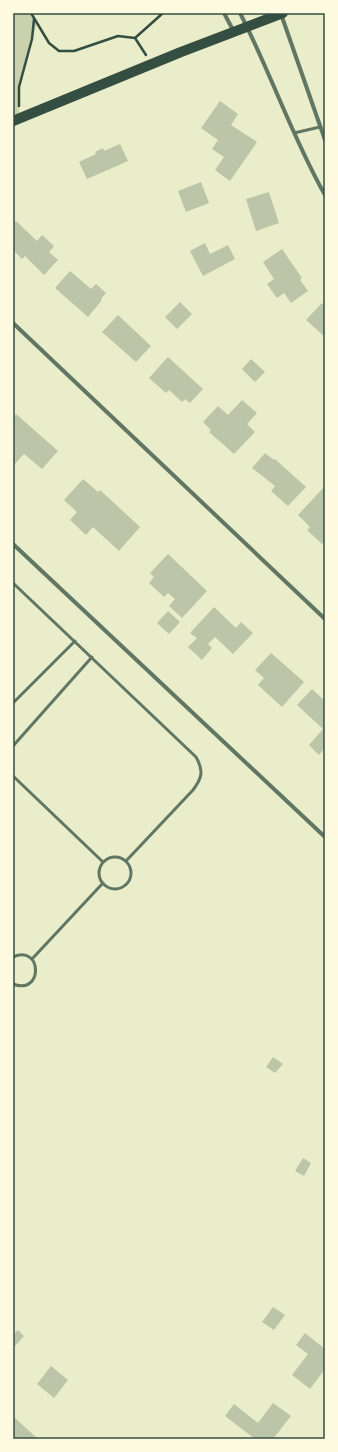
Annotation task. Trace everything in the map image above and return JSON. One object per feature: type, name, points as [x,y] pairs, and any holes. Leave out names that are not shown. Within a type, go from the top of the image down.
[{"type":"main road","points":[[16,120],[152,64],[282,14]]},
{"type":"street","points":[[224,13],[234,32]]},
{"type":"street","points":[[240,13],[280,98],[308,165],[325,195]]},
{"type":"street","points":[[282,14],[325,140]]},
{"type":"street","points":[[13,322],[325,619]]},
{"type":"street","points":[[13,544],[325,838]]},
{"type":"lane","points":[[294,133],[320,127]]},
{"type":"lane","points":[[13,583],[196,757],[201,765],[202,774],[199,782],[193,790],[126,861]]},
{"type":"lane","points":[[13,703],[75,641]]},
{"type":"lane","points":[[13,746],[92,657]]},
{"type":"lane","points":[[13,776],[103,862]]},
{"type":"lane","points":[[114,857],[121,858],[126,861],[130,867],[131,873],[127,883],[122,887],[115,888],[108,887],[103,883],[99,874],[103,862],[108,858],[114,857]]},
{"type":"lane","points":[[32,959],[103,883]]},
{"type":"lane","points":[[13,956],[25,955],[32,959],[36,969],[33,980],[23,985],[13,984]]},
{"type":"path","points":[[31,13],[49,43],[59,51],[74,51],[118,36],[135,38],[163,13]]},
{"type":"path","points":[[16,120],[19,87],[32,39],[34,18]]},
{"type":"path","points":[[135,38],[152,64]]},
{"type":"green space","points":[[13,13],[31,13],[37,23],[19,87],[19,119],[13,121]]},
{"type":"building","points":[[220,101],[238,114],[231,125],[257,142],[230,181],[215,170],[224,157],[212,149],[218,140],[201,128]]},
{"type":"building","points":[[120,144],[128,161],[87,179],[79,162],[96,154],[95,152],[103,148],[104,151]]},
{"type":"building","points":[[201,182],[209,203],[186,212],[178,191]]},
{"type":"building","points":[[269,192],[279,223],[256,231],[246,199]]},
{"type":"building","points":[[16,221],[37,241],[42,235],[54,246],[49,252],[58,260],[44,275],[25,256],[22,259],[13,250],[13,224]]},
{"type":"building","points":[[205,243],[210,254],[228,245],[235,259],[203,276],[190,251]]},
{"type":"building","points":[[282,249],[302,278],[300,280],[308,291],[291,303],[284,293],[277,298],[267,284],[274,279],[263,262]]},
{"type":"building","points":[[70,271],[91,289],[96,284],[106,293],[88,317],[55,288]]},
{"type":"building","points":[[180,302],[192,314],[177,329],[165,317]]},
{"type":"building","points":[[322,303],[325,306],[325,337],[306,320]]},
{"type":"building","points":[[118,315],[151,346],[136,362],[102,332]]},
{"type":"building","points":[[168,357],[203,389],[190,403],[185,399],[182,402],[169,390],[166,393],[149,378]]},
{"type":"building","points":[[251,359],[265,372],[255,382],[242,369]]},
{"type":"building","points":[[242,400],[257,413],[247,424],[255,432],[234,454],[209,432],[211,430],[203,422],[218,406],[228,415]]},
{"type":"building","points":[[16,414],[58,451],[42,469],[24,454],[13,466],[13,418]]},
{"type":"building","points":[[265,453],[274,460],[275,459],[306,487],[288,506],[271,491],[275,486],[252,468]]},
{"type":"building","points":[[83,479],[98,492],[100,490],[140,527],[119,551],[93,527],[86,535],[70,520],[77,512],[64,500]]},
{"type":"building","points":[[325,486],[325,541],[322,544],[307,530],[310,527],[298,515]]},
{"type":"building","points":[[168,554],[207,591],[182,618],[169,606],[175,599],[168,593],[164,597],[149,583],[154,577],[150,573]]},
{"type":"building","points":[[214,607],[236,628],[241,622],[253,633],[233,654],[215,637],[208,644],[212,648],[202,660],[188,647],[197,638],[190,633]]},
{"type":"building","points":[[168,611],[180,622],[169,634],[157,623]]},
{"type":"building","points":[[271,653],[304,682],[282,707],[258,685],[264,678],[255,670]]},
{"type":"building","points":[[312,689],[325,701],[325,748],[319,755],[309,745],[323,729],[297,705]]},
{"type":"building","points":[[273,1057],[283,1064],[275,1073],[266,1067]]},
{"type":"building","points":[[303,1158],[311,1163],[304,1176],[295,1171]]},
{"type":"building","points":[[273,1307],[285,1315],[274,1330],[262,1322]]},
{"type":"building","points":[[18,1330],[24,1336],[15,1346],[13,1345],[13,1335]]},
{"type":"building","points":[[305,1333],[325,1349],[325,1369],[310,1389],[292,1375],[308,1354],[296,1345]]},
{"type":"building","points":[[51,1366],[68,1380],[54,1398],[37,1384]]},
{"type":"building","points":[[273,1403],[291,1416],[273,1439],[255,1439],[225,1416],[234,1404],[258,1423]]},
{"type":"building","points":[[15,1418],[38,1439],[13,1439],[13,1419]]}]
